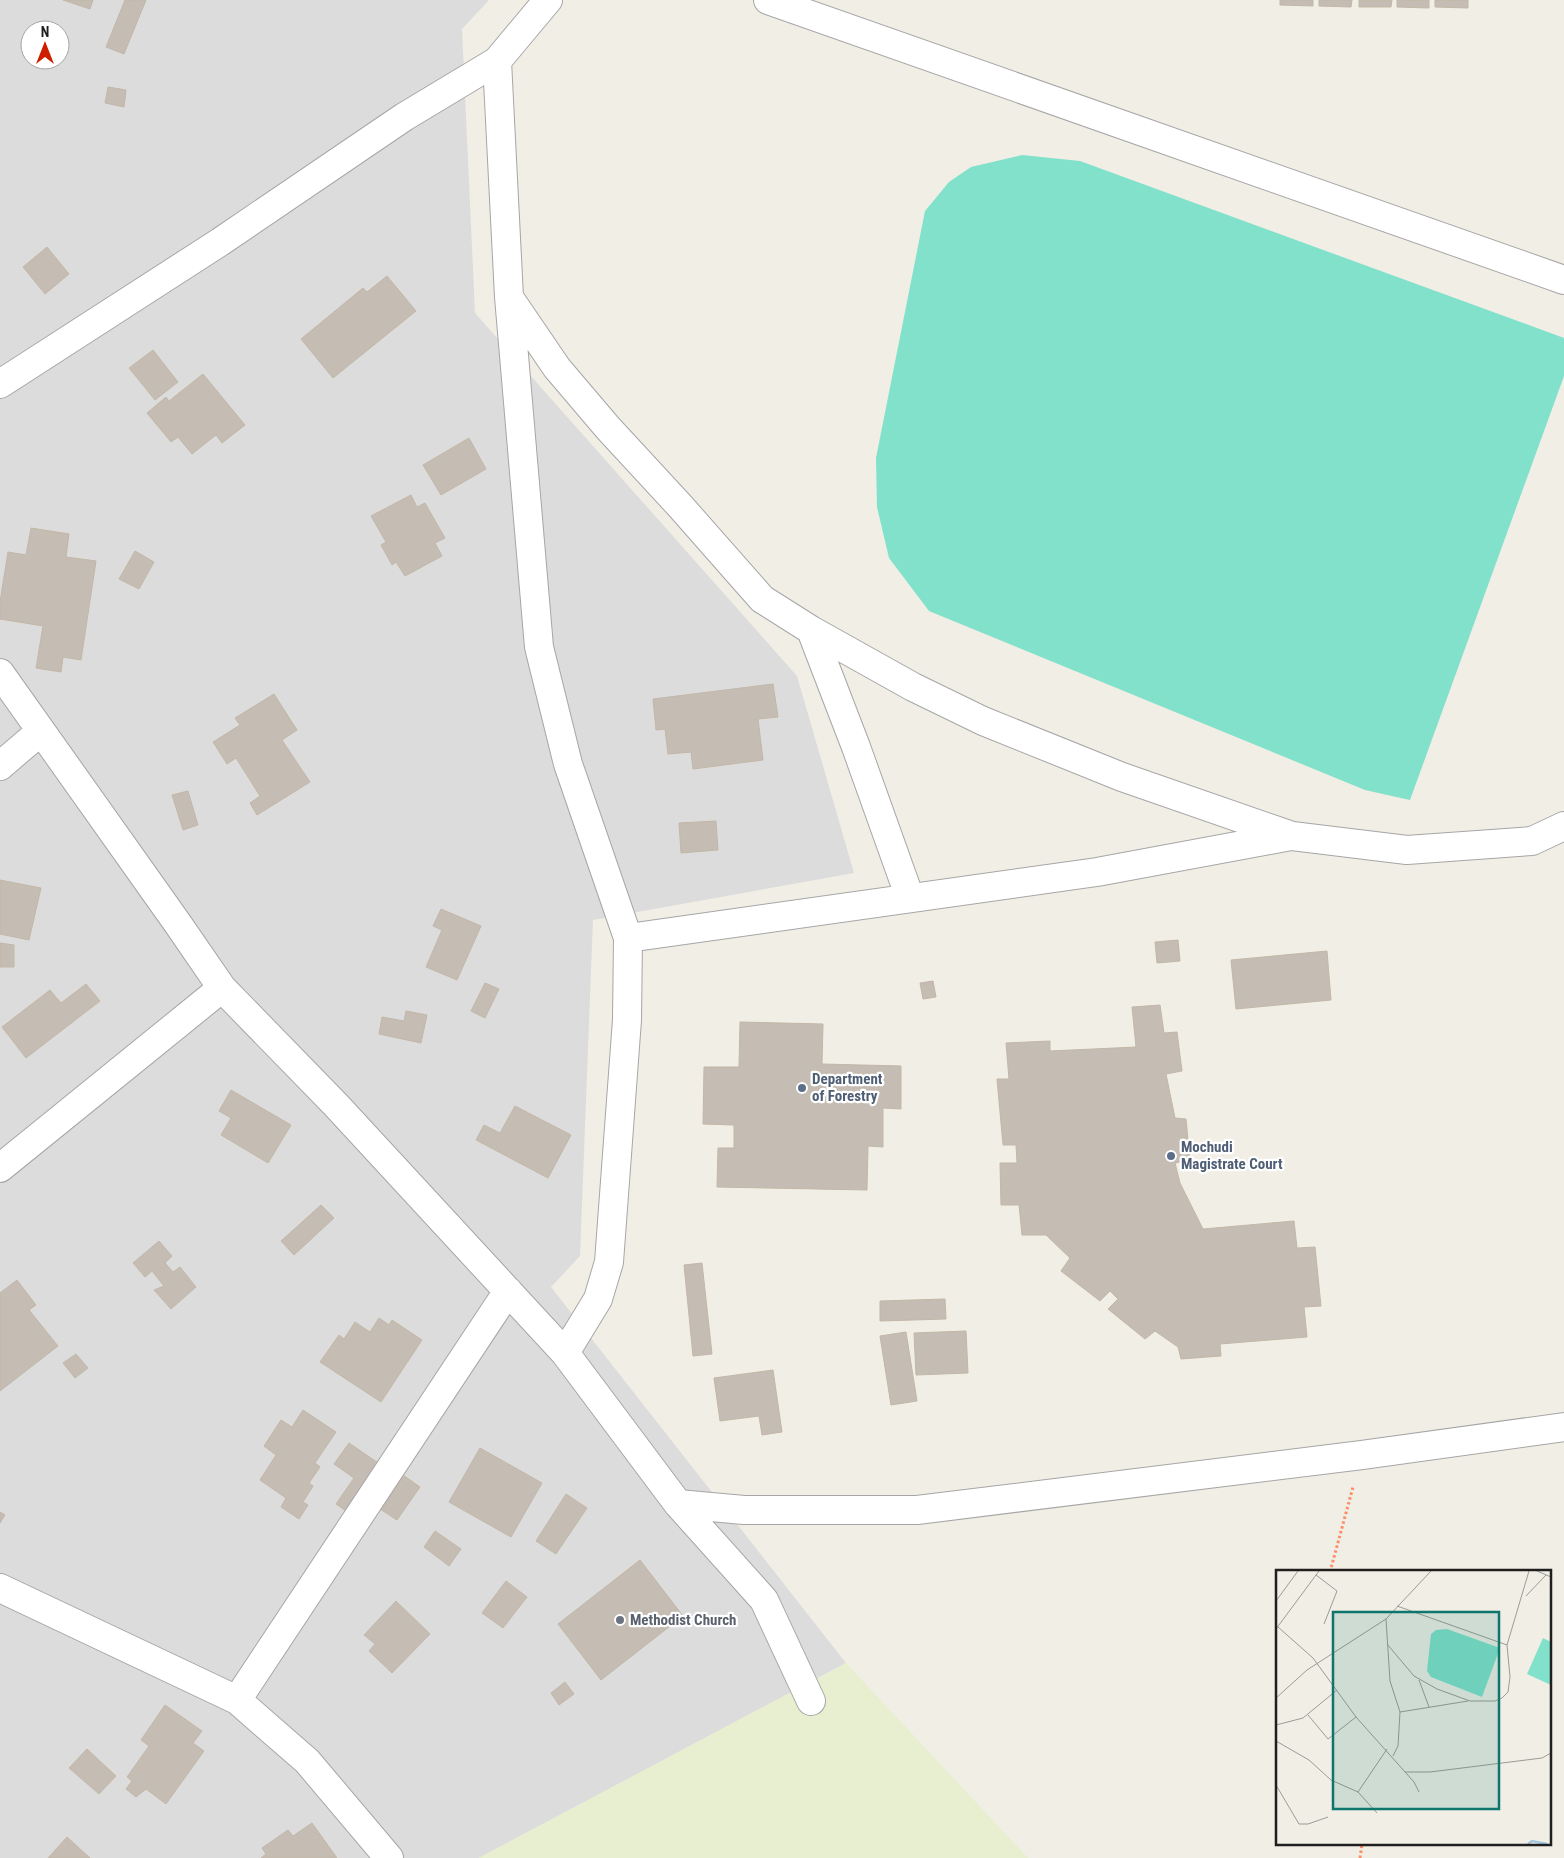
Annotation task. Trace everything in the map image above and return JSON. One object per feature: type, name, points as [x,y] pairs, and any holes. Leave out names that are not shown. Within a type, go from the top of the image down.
[{"type":"street","points":[[0,384],[220,242],[404,118],[497,61],[548,0]]},
{"type":"street","points":[[768,0],[1564,280]]},
{"type":"street","points":[[497,61],[509,297],[538,647],[568,764],[628,938],[627,1020],[609,1262],[598,1299],[565,1353]]},
{"type":"street","points":[[509,297],[557,368],[608,428],[762,599],[811,630],[913,687],[983,721],[1122,778],[1292,836],[1407,850],[1532,841],[1564,826]]},
{"type":"street","points":[[811,630],[856,747],[910,898]]},
{"type":"street","points":[[0,673],[222,988],[336,1105],[565,1353],[678,1504],[764,1600],[811,1701]]},
{"type":"street","points":[[0,766],[40,731]]},
{"type":"street","points":[[628,938],[1097,872],[1292,836]]},
{"type":"street","points":[[0,1168],[222,988]]},
{"type":"street","points":[[237,1700],[508,1292]]},
{"type":"street","points":[[678,1504],[744,1510],[916,1510],[1362,1455],[1564,1426]]},
{"type":"street","points":[[0,1588],[154,1659],[237,1700],[307,1760],[389,1858]]},
{"type":"path","points":[[1331,1570],[1362,1455]]},
{"type":"shaded area","points":[[0,0],[489,0],[462,29],[475,313],[797,676],[854,873],[593,920],[580,1256],[551,1287],[846,1663],[479,1858],[0,1858]]},
{"type":"green space","points":[[1022,155],[1080,161],[1564,338],[1564,376],[1410,800],[1365,790],[929,611],[889,558],[877,507],[876,458],[925,211],[949,182],[971,167]]},
{"type":"green space","points":[[846,1663],[1028,1858],[479,1858]]},
{"type":"building","points":[[63,0],[93,0],[90,9]]},
{"type":"building","points":[[125,0],[146,0],[124,54],[106,47]]},
{"type":"building","points":[[1280,0],[1313,0],[1313,6],[1280,5]]},
{"type":"building","points":[[1319,0],[1352,0],[1351,7],[1319,6]]},
{"type":"building","points":[[1359,0],[1392,0],[1391,7],[1359,7]]},
{"type":"building","points":[[1397,0],[1429,0],[1429,8],[1397,7]]},
{"type":"building","points":[[1435,0],[1468,0],[1468,8],[1435,7]]},
{"type":"building","points":[[108,87],[126,90],[124,107],[105,103]]},
{"type":"building","points":[[47,247],[69,274],[45,294],[23,267]]},
{"type":"building","points":[[387,276],[416,311],[333,378],[301,339],[363,288],[367,292]]},
{"type":"building","points":[[153,350],[178,382],[155,400],[129,368]]},
{"type":"building","points":[[203,374],[245,425],[222,443],[216,435],[192,454],[178,437],[171,442],[147,413],[166,397],[169,401]]},
{"type":"building","points":[[469,438],[486,469],[441,495],[423,465]]},
{"type":"building","points":[[411,495],[417,507],[425,503],[445,538],[435,543],[442,556],[405,576],[396,562],[392,565],[381,545],[386,542],[371,516]]},
{"type":"building","points":[[31,528],[69,534],[66,557],[96,561],[81,660],[63,657],[61,672],[36,668],[43,626],[0,619],[0,602],[8,552],[26,555]]},
{"type":"building","points":[[135,551],[154,562],[139,589],[119,579]]},
{"type":"building","points":[[773,684],[778,717],[758,719],[763,760],[693,769],[691,752],[668,754],[665,729],[656,730],[653,699]]},
{"type":"building","points":[[274,694],[297,730],[282,740],[310,782],[257,815],[250,803],[260,796],[236,758],[227,764],[213,742],[240,725],[235,718]]},
{"type":"building","points":[[188,791],[198,825],[183,830],[172,795]]},
{"type":"building","points":[[716,821],[718,850],[681,853],[679,823]]},
{"type":"building","points":[[0,880],[41,888],[29,940],[0,934]]},
{"type":"building","points":[[441,909],[481,926],[457,980],[426,967],[442,930],[433,926]]},
{"type":"building","points":[[1178,940],[1180,961],[1157,963],[1155,942]]},
{"type":"building","points":[[0,943],[14,945],[14,967],[0,967]]},
{"type":"building","points":[[1327,951],[1331,1000],[1236,1009],[1231,960]]},
{"type":"building","points":[[933,981],[936,997],[923,999],[920,983]]},
{"type":"building","points":[[485,983],[499,989],[485,1018],[471,1011]]},
{"type":"building","points":[[86,984],[100,1001],[26,1058],[2,1027],[50,990],[61,1003]]},
{"type":"building","points":[[1160,1005],[1164,1033],[1177,1032],[1182,1071],[1166,1074],[1175,1118],[1186,1119],[1190,1160],[1175,1163],[1180,1183],[1203,1229],[1294,1221],[1297,1248],[1315,1247],[1321,1306],[1304,1307],[1307,1337],[1220,1344],[1221,1356],[1181,1359],[1178,1347],[1155,1331],[1145,1339],[1108,1309],[1118,1299],[1110,1291],[1100,1301],[1061,1271],[1070,1258],[1046,1235],[1022,1235],[1019,1205],[1001,1205],[1000,1163],[1017,1163],[1016,1145],[1003,1145],[997,1079],[1009,1079],[1006,1043],[1050,1041],[1050,1051],[1136,1047],[1132,1007]]},
{"type":"building","points":[[406,1011],[427,1015],[421,1043],[379,1034],[382,1017],[404,1021]]},
{"type":"building","name":"Department of Forestry","points":[[740,1022],[823,1024],[822,1064],[901,1066],[901,1109],[883,1108],[883,1147],[868,1146],[867,1190],[717,1187],[718,1148],[734,1148],[734,1125],[703,1124],[704,1067],[739,1067]]},
{"type":"building","points":[[231,1090],[291,1125],[268,1163],[221,1135],[231,1118],[219,1111]]},
{"type":"building","points":[[515,1106],[571,1135],[548,1178],[476,1140],[484,1125],[500,1133]]},
{"type":"building","points":[[321,1205],[334,1218],[294,1255],[281,1241]]},
{"type":"building","points":[[159,1241],[172,1256],[165,1263],[173,1272],[180,1267],[196,1287],[171,1309],[154,1290],[164,1286],[152,1271],[145,1277],[133,1263]]},
{"type":"building","points":[[702,1263],[712,1354],[693,1356],[684,1265]]},
{"type":"building","points":[[17,1280],[36,1305],[29,1310],[58,1346],[0,1391],[0,1293]]},
{"type":"building","points":[[945,1299],[946,1319],[880,1321],[880,1301]]},
{"type":"building","points":[[379,1318],[389,1325],[392,1320],[422,1340],[381,1402],[320,1362],[339,1335],[344,1339],[355,1322],[370,1332]]},
{"type":"building","points":[[966,1331],[968,1373],[916,1375],[914,1333]]},
{"type":"building","points":[[906,1332],[917,1401],[891,1405],[880,1336]]},
{"type":"building","points":[[76,1354],[88,1368],[75,1378],[63,1363]]},
{"type":"building","points":[[773,1370],[782,1432],[762,1435],[759,1416],[720,1421],[714,1378]]},
{"type":"building","points":[[303,1410],[336,1432],[315,1463],[320,1467],[309,1483],[313,1486],[303,1502],[308,1505],[299,1519],[281,1507],[286,1498],[260,1480],[276,1455],[264,1446],[281,1420],[292,1427]]},
{"type":"building","points":[[349,1443],[387,1469],[355,1517],[336,1504],[354,1478],[334,1464]]},
{"type":"building","points":[[480,1448],[542,1483],[511,1537],[449,1502]]},
{"type":"building","points":[[403,1475],[420,1487],[397,1520],[380,1509]]},
{"type":"building","points":[[566,1494],[587,1508],[556,1554],[536,1541]]},
{"type":"building","points":[[0,1512],[5,1515],[0,1523]]},
{"type":"building","points":[[435,1531],[461,1549],[449,1566],[424,1547]]},
{"type":"building","name":"Methodist Church","points":[[640,1560],[683,1616],[601,1680],[558,1624]]},
{"type":"building","points":[[506,1581],[527,1597],[503,1628],[482,1613]]},
{"type":"building","points":[[396,1601],[430,1634],[392,1673],[369,1651],[375,1644],[364,1635]]},
{"type":"building","points":[[565,1682],[574,1694],[559,1705],[551,1693]]},
{"type":"building","points":[[165,1705],[202,1731],[193,1743],[204,1751],[166,1804],[146,1789],[136,1797],[126,1789],[132,1781],[127,1777],[149,1746],[141,1740]]},
{"type":"building","points":[[87,1749],[116,1776],[99,1794],[69,1768]]},
{"type":"building","points":[[312,1823],[337,1858],[261,1858],[266,1854],[262,1848],[288,1830],[293,1836]]},
{"type":"building","points":[[67,1837],[90,1858],[48,1858]]},
{"type":"place","name":"Department of Forestry","points":[[802,1088]]},
{"type":"place","name":"Mochudi Magistrate Court","points":[[1171,1156]]},
{"type":"place","name":"Methodist Church","points":[[620,1620]]}]
